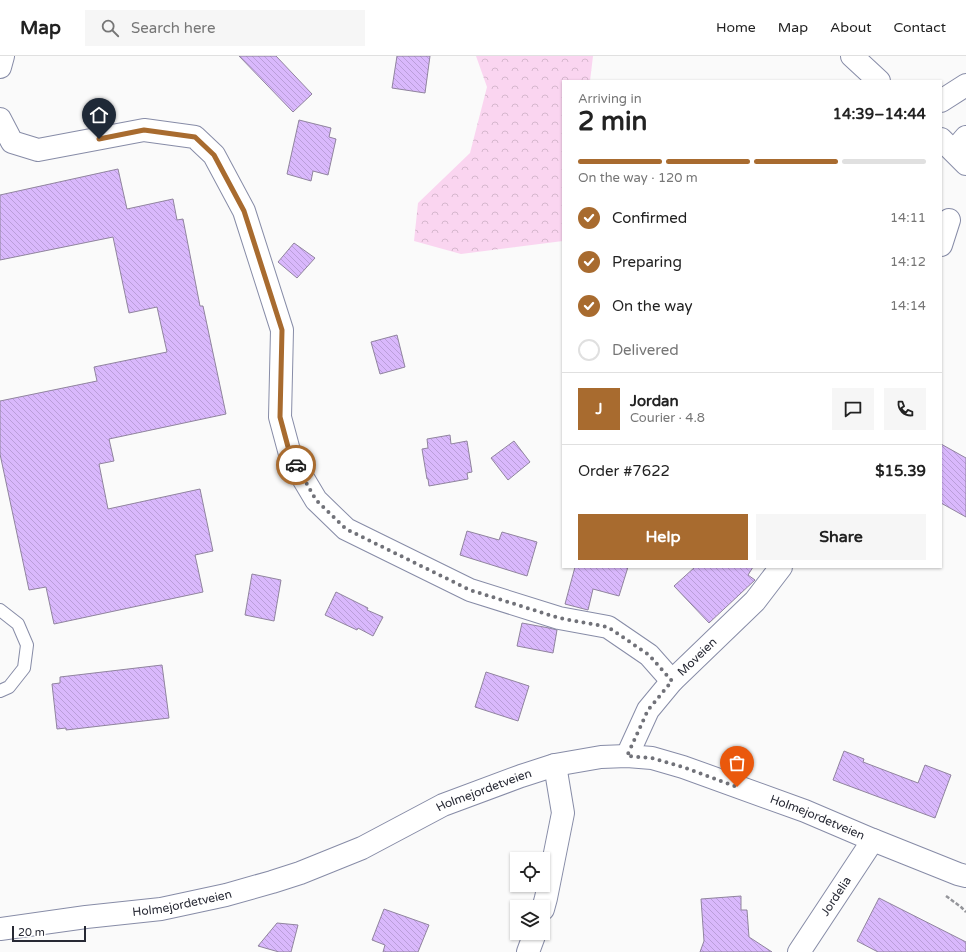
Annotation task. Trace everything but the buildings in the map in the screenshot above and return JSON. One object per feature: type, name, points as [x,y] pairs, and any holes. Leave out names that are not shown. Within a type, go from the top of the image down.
[{"type":"street","points":[[0,67],[3,56]]},
{"type":"street","points":[[852,56],[879,80]]},
{"type":"street","points":[[942,100],[966,85]]},
{"type":"street","points":[[0,118],[12,142],[38,150],[144,130],[195,137],[214,155],[244,211],[282,330],[280,417],[291,458],[316,500],[346,529],[470,590],[559,618],[608,627],[649,655],[672,681]]},
{"type":"street","points":[[942,242],[949,220]]},
{"type":"street","name":"Moveien","points":[[627,756],[648,710],[672,681],[754,601],[780,568]]},
{"type":"street","name":"Holmejordetveien","points":[[0,929],[86,917],[161,909],[226,895],[272,882],[300,873],[362,848],[443,805],[555,765],[601,757],[627,756],[652,758],[683,767],[805,811],[873,840],[966,876]]},
{"type":"street","points":[[545,900],[563,813],[555,765]]},
{"type":"street","name":"Jordelia","points":[[799,952],[873,840]]},
{"type":"street","points":[[528,952],[532,940]]},
{"type":"lane","points":[[0,610],[18,624],[27,645],[24,668],[10,687],[0,691]]},
{"type":"green space","points":[[476,56],[593,56],[590,80],[562,80],[562,241],[461,254],[414,241],[418,203],[470,153],[487,87]]},
{"type":"way so far","points":[[296,465],[316,500],[346,529],[470,590],[559,618],[608,627],[649,655],[672,681],[648,710],[627,756],[652,758],[683,767],[737,787]]},
{"type":"route","points":[[99,139],[144,130],[195,137],[214,155],[244,211],[282,330],[280,417],[291,458],[296,465]]}]
